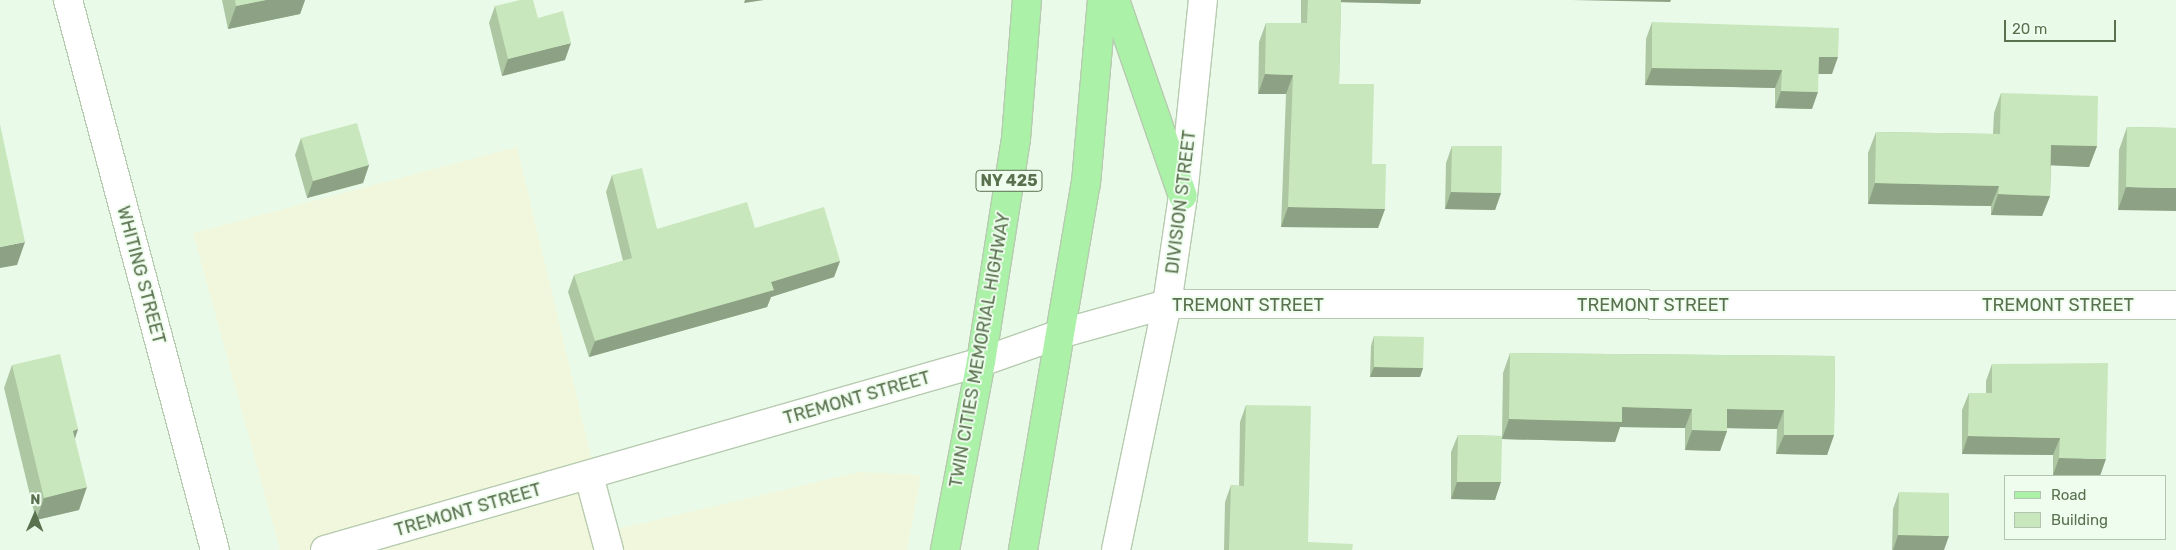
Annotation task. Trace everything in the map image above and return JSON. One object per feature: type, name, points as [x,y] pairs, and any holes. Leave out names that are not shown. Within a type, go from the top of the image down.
[{"type":"main road","name":"TWIN CITIES MEMORIAL HIGHWAY","points":[[945,550],[981,362],[1016,139],[1027,0]]},
{"type":"main road","points":[[1023,550],[1063,333],[1086,183],[1102,0]]},
{"type":"main road","points":[[1114,0],[1184,196]]},
{"type":"street","name":"WHITING STREET","points":[[68,0],[215,550]]},
{"type":"street","name":"DIVISION STREET","points":[[1116,550],[1167,304],[1184,196],[1203,0]]},
{"type":"street","name":"TREMONT STREET","points":[[325,550],[589,476],[981,362],[1063,333],[1167,304],[2176,305]]},
{"type":"street","points":[[589,476],[609,550]]},
{"type":"shaded area","points":[[517,147],[609,531],[859,472],[921,475],[907,550],[280,550],[193,233]]},
{"type":"building","points":[[235,0],[266,0],[236,6]]},
{"type":"building","points":[[520,0],[533,0],[538,18],[563,11],[571,43],[508,59],[495,6]]},
{"type":"building","points":[[1308,0],[1341,0],[1339,84],[1374,84],[1372,164],[1386,164],[1385,209],[1288,207],[1293,75],[1265,74],[1266,23],[1307,23]]},
{"type":"building","points":[[1652,22],[1839,28],[1838,57],[1819,57],[1818,92],[1781,91],[1782,70],[1652,68]]},
{"type":"building","points":[[2001,93],[2098,96],[2097,146],[2051,145],[2050,196],[1998,194],[1999,186],[1875,183],[1876,132],[2000,134]]},
{"type":"building","points":[[357,123],[369,165],[313,181],[301,138]]},
{"type":"building","points":[[0,124],[25,242],[0,247]]},
{"type":"building","points":[[2127,127],[2176,128],[2176,188],[2126,187]]},
{"type":"building","points":[[1452,146],[1502,146],[1501,193],[1451,192]]},
{"type":"building","points":[[642,168],[657,229],[747,202],[755,228],[824,207],[840,261],[771,282],[774,290],[595,341],[574,275],[632,258],[612,175]]},
{"type":"building","points":[[1374,336],[1424,337],[1423,368],[1374,367]]},
{"type":"building","points":[[1510,353],[1835,356],[1834,435],[1784,435],[1784,410],[1727,409],[1727,431],[1692,430],[1692,409],[1622,407],[1622,422],[1509,419]]},
{"type":"building","points":[[60,354],[78,429],[73,431],[87,487],[44,498],[12,365]]},
{"type":"building","points":[[2108,363],[2106,459],[2059,458],[2060,438],[1968,436],[1969,393],[1992,393],[1992,364]]},
{"type":"building","points":[[1246,405],[1311,406],[1308,542],[1353,544],[1352,550],[1229,550],[1231,485],[1244,486]]},
{"type":"building","points":[[1458,435],[1502,436],[1501,482],[1457,482]]},
{"type":"building","points":[[1899,492],[1949,493],[1949,536],[1898,535]]}]
